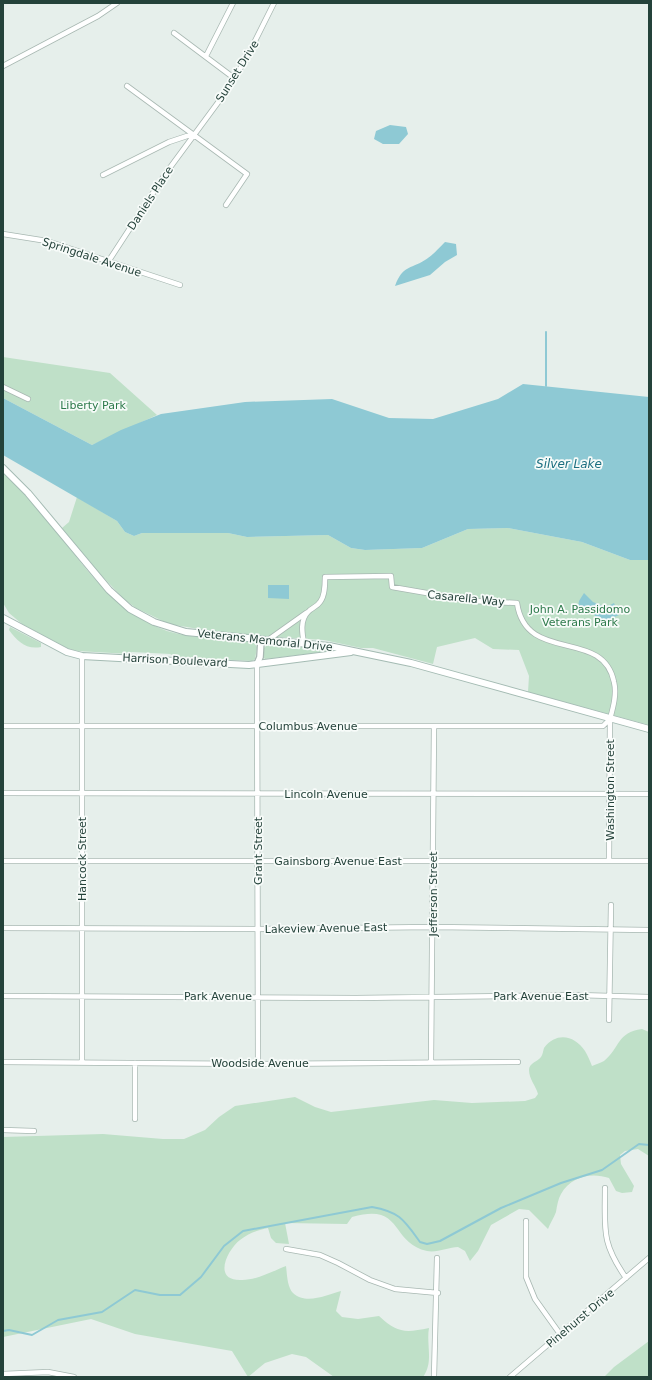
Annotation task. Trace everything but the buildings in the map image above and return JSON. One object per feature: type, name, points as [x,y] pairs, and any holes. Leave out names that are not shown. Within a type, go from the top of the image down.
[{"type":"main road","name":"Veterans Memorial Drive","points":[[3,468],[28,493],[95,575],[130,609],[154,622],[186,632],[304,643],[355,651],[411,663],[649,729]]},
{"type":"main road","name":"Harrison Boulevard","points":[[3,618],[67,652],[82,656],[257,664],[355,651]]},
{"type":"street","points":[[3,66],[98,16],[117,3]]},
{"type":"street","points":[[206,56],[233,3]]},
{"type":"street","name":"Sunset Drive","points":[[193,134],[246,59],[274,3]]},
{"type":"street","points":[[174,33],[234,78]]},
{"type":"street","points":[[127,86],[247,174],[226,205]]},
{"type":"street","points":[[103,176],[169,142],[193,134]]},
{"type":"street","name":"Daniels Place","points":[[108,262],[193,134]]},
{"type":"street","name":"Springdale Avenue","points":[[3,234],[47,241],[180,285]]},
{"type":"street","points":[[3,387],[28,399]]},
{"type":"street","name":"Casarella Way","points":[[308,612],[323,598],[324,577],[391,576],[392,587],[473,601],[517,603],[518,613],[523,624],[532,633],[542,639],[591,652],[600,659],[609,670],[614,682],[615,696],[610,719]]},
{"type":"street","points":[[268,640],[308,612]]},
{"type":"street","points":[[304,643],[302,627],[308,612]]},
{"type":"street","name":"Grant Street","points":[[258,1064],[257,664],[260,657],[261,640]]},
{"type":"street","name":"Hancock Street","points":[[82,656],[82,1062]]},
{"type":"street","name":"Columbus Avenue","points":[[3,726],[603,726],[610,719]]},
{"type":"street","name":"Washington Street","points":[[609,861],[611,794],[610,719]]},
{"type":"street","name":"Jefferson Street","points":[[432,1062],[434,726]]},
{"type":"street","name":"Lincoln Avenue","points":[[3,793],[649,794]]},
{"type":"street","name":"Gainsborg Avenue East","points":[[3,861],[649,861]]},
{"type":"street","points":[[609,1020],[611,905]]},
{"type":"street","name":"Lakeview Avenue East","points":[[3,928],[258,929],[433,927],[649,930]]},
{"type":"street","name":"Park Avenue","points":[[3,996],[432,997]]},
{"type":"street","name":"Park Avenue East","points":[[432,997],[649,997]]},
{"type":"street","name":"Woodside Avenue","points":[[3,1062],[258,1064],[518,1062]]},
{"type":"street","points":[[135,1063],[135,1119]]},
{"type":"street","points":[[3,1130],[34,1131]]},
{"type":"street","points":[[605,1188],[605,1236],[613,1258],[626,1278]]},
{"type":"street","points":[[526,1221],[526,1277],[535,1299],[560,1334]]},
{"type":"street","points":[[286,1249],[320,1255],[370,1280],[395,1289],[438,1293]]},
{"type":"street","points":[[434,1377],[438,1293],[437,1258]]},
{"type":"street","name":"Pinehurst Drive","points":[[510,1377],[649,1258]]},
{"type":"street","points":[[3,1374],[29,1371],[48,1372],[59,1376],[74,1377]]},
{"type":"green space","name":"Liberty Park","points":[[3,357],[110,373],[157,415],[92,445],[3,398]]},
{"type":"green space","points":[[3,472],[41,512],[96,580],[111,596],[128,610],[146,622],[178,634],[232,639],[254,643],[257,647],[255,659],[252,661],[176,657],[170,654],[132,652],[129,654],[78,651],[69,649],[22,624],[9,613],[3,603]]},
{"type":"green space","name":"John A. Passidomo Veterans Park","points":[[77,497],[117,521],[125,532],[134,536],[142,533],[228,533],[247,537],[328,535],[351,548],[365,550],[422,548],[468,529],[508,528],[582,542],[630,560],[649,560],[649,725],[528,692],[529,676],[519,650],[493,649],[475,638],[437,647],[433,664],[373,648],[361,648],[324,640],[228,634],[169,624],[136,608],[124,599],[100,574],[62,528],[69,522]]},
{"type":"green space","points":[[10,627],[41,643],[41,647],[36,648],[22,644],[9,630]]},
{"type":"green space","points":[[270,642],[328,649],[331,651],[265,659],[263,657],[264,648]]},
{"type":"green space","points":[[642,1029],[649,1032],[649,1156],[638,1149],[625,1151],[620,1155],[621,1164],[634,1186],[632,1192],[622,1193],[616,1191],[609,1178],[602,1176],[596,1175],[576,1179],[565,1188],[561,1194],[558,1200],[556,1212],[548,1229],[529,1210],[519,1209],[491,1225],[478,1251],[470,1261],[465,1251],[458,1247],[439,1251],[427,1251],[415,1246],[407,1240],[389,1219],[380,1215],[369,1214],[352,1217],[347,1224],[285,1223],[289,1244],[276,1243],[271,1238],[268,1228],[247,1235],[235,1244],[231,1250],[225,1263],[225,1270],[226,1275],[231,1279],[252,1279],[286,1266],[291,1290],[298,1297],[310,1299],[323,1297],[341,1291],[336,1311],[342,1317],[358,1319],[379,1316],[396,1329],[407,1331],[429,1328],[429,1359],[423,1377],[334,1377],[306,1357],[292,1354],[265,1363],[248,1377],[232,1351],[135,1334],[91,1319],[3,1337],[3,1137],[103,1134],[163,1139],[184,1139],[205,1130],[219,1117],[235,1106],[295,1097],[315,1107],[331,1112],[434,1100],[472,1103],[525,1101],[535,1098],[538,1094],[530,1076],[529,1068],[541,1057],[544,1048],[554,1039],[566,1038],[576,1042],[585,1051],[592,1066],[604,1061],[628,1033]]},
{"type":"green space","points":[[649,1341],[649,1377],[604,1377],[614,1367]]},
{"type":"water","points":[[390,125],[406,127],[408,134],[399,144],[383,144],[374,139],[376,131]]},
{"type":"water","points":[[445,242],[456,244],[457,255],[445,262],[430,275],[395,286],[404,271],[428,258]]},
{"type":"water","name":"Silver Lake","points":[[523,384],[649,397],[649,560],[630,560],[582,542],[508,528],[468,529],[422,548],[365,550],[351,548],[328,535],[247,537],[228,533],[142,533],[134,536],[125,532],[117,521],[3,455],[3,398],[92,445],[121,430],[161,414],[245,402],[332,399],[389,418],[433,419],[498,399]]},
{"type":"water","points":[[268,585],[289,585],[289,599],[268,598]]},
{"type":"water","points":[[584,593],[593,602],[606,607],[614,603],[619,615],[599,624],[594,614],[589,612],[577,614],[579,601]]},
{"type":"waterway","points":[[546,332],[546,386]]},
{"type":"waterway","points":[[3,1331],[9,1330],[32,1335],[58,1320],[102,1312],[135,1290],[160,1295],[180,1295],[201,1277],[224,1246],[243,1231],[372,1207],[395,1214],[410,1228],[420,1242],[427,1244],[440,1241],[501,1208],[561,1183],[602,1170],[639,1144],[649,1145]]}]
